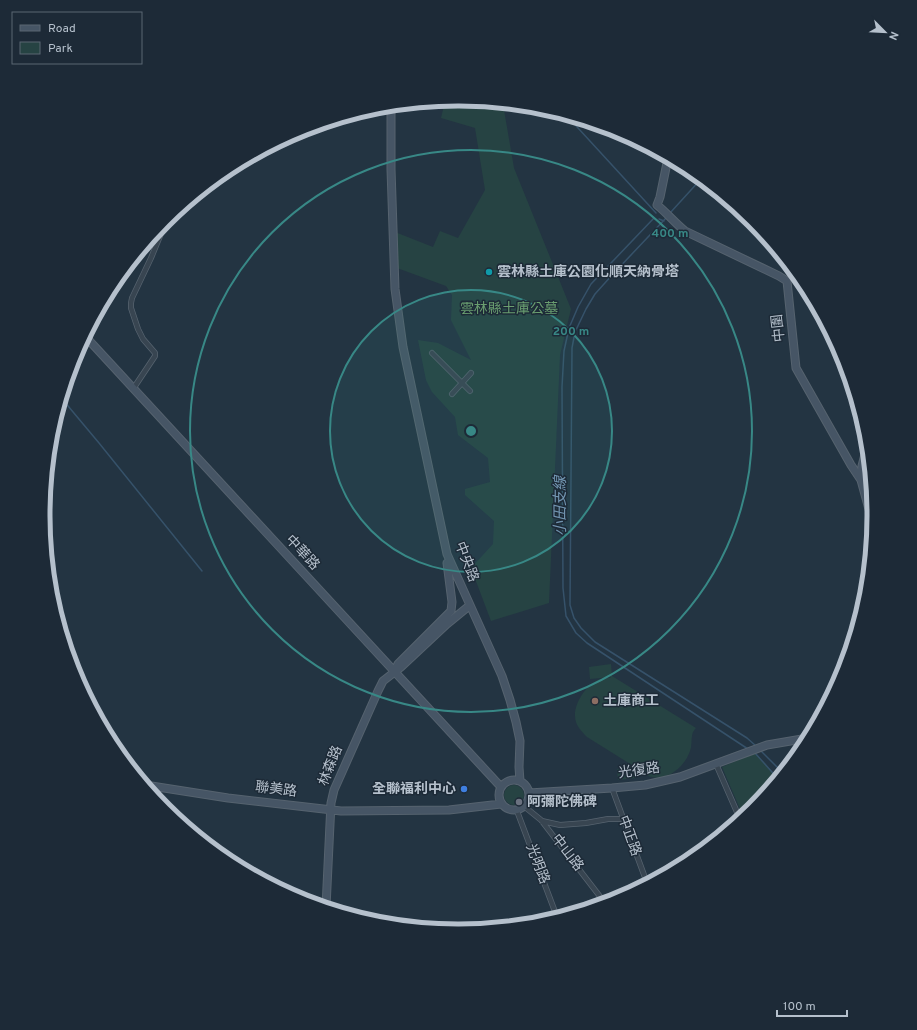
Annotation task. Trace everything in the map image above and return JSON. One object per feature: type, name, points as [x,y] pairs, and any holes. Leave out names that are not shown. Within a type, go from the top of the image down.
[{"type":"main road","name":"中央路","points":[[391,112],[391,169],[395,289],[403,346],[447,554],[469,606],[502,676],[510,700],[520,742],[520,781]]},
{"type":"main road","name":"中圍","points":[[667,163],[657,205],[676,224],[685,231],[787,281],[796,368],[861,480]]},
{"type":"main road","name":"中華路","points":[[89,340],[501,787]]},
{"type":"main road","points":[[864,460],[861,480],[866,500]]},
{"type":"main road","name":"林森路","points":[[395,672],[398,664],[451,610],[452,602],[447,554]]},
{"type":"main road","name":"林森路","points":[[326,902],[331,810],[334,790],[378,691],[383,681],[402,667],[447,624],[469,606]]},
{"type":"main road","name":"光復路","points":[[529,793],[645,785],[680,777],[767,745],[800,739]]},
{"type":"main road","points":[[510,780],[520,781],[528,788],[528,802],[525,807],[517,811],[508,810],[501,804],[498,795],[501,787],[510,780]]},
{"type":"main road","name":"聯美路","points":[[153,786],[228,798],[341,811],[449,810],[501,804]]},
{"type":"street","points":[[134,389],[155,356],[155,353],[138,329],[131,308],[132,298],[160,237]]},
{"type":"street","points":[[432,353],[470,390]]},
{"type":"street","points":[[452,394],[471,372]]},
{"type":"street","points":[[716,764],[737,813]]},
{"type":"street","name":"中正路","points":[[612,788],[645,878]]},
{"type":"street","name":"中山路","points":[[525,807],[541,820],[601,898]]},
{"type":"street","name":"光明路","points":[[517,811],[555,912]]},
{"type":"street","points":[[541,820],[560,825],[586,823],[608,819],[623,819]]},
{"type":"green space","name":"雲林縣土庫公墓","points":[[444,107],[485,107],[504,109],[514,168],[571,309],[560,355],[549,603],[491,621],[471,568],[493,544],[494,521],[465,495],[465,489],[490,482],[488,458],[458,435],[455,417],[432,392],[426,380],[418,340],[438,343],[471,360],[451,320],[452,295],[446,286],[397,268],[395,232],[433,247],[440,231],[458,238],[485,190],[475,128],[441,118]]},
{"type":"green space","points":[[611,664],[612,676],[696,728],[692,734],[691,747],[688,757],[680,767],[670,774],[658,778],[652,777],[636,768],[636,778],[618,780],[617,769],[635,767],[587,737],[578,726],[575,715],[576,708],[584,692],[596,681],[611,677],[590,679],[589,667]]},
{"type":"green space","points":[[755,753],[774,774],[740,810],[722,767]]},
{"type":"green space","points":[[514,785],[521,788],[524,795],[521,802],[514,805],[507,802],[504,795],[507,788]]},
{"type":"waterway","points":[[573,123],[656,213]]},
{"type":"waterway","name":"小田支線","points":[[670,213],[697,184]]},
{"type":"waterway","points":[[654,218],[591,284],[578,307],[569,328],[564,351],[562,387],[563,588],[566,616],[576,633],[587,643],[748,749]]},
{"type":"waterway","name":"小田支線","points":[[666,218],[595,294],[575,332],[572,348],[570,605],[574,618],[581,628],[595,642],[747,738],[756,746]]},
{"type":"waterway","name":"小田支線","points":[[659,219],[664,221]]},
{"type":"waterway","points":[[66,403],[202,571]]},
{"type":"waterway","name":"小田支線","points":[[760,750],[779,769]]},
{"type":"waterway","points":[[755,753],[774,775]]},
{"type":"place","name":"雲林縣土庫公園化順天納骨塔","points":[[489,272]]},
{"type":"place","name":"土庫商工","points":[[595,701]]},
{"type":"place","name":"全聯福利中心","points":[[464,789]]},
{"type":"place","name":"阿彌陀佛碑","points":[[519,802]]}]
